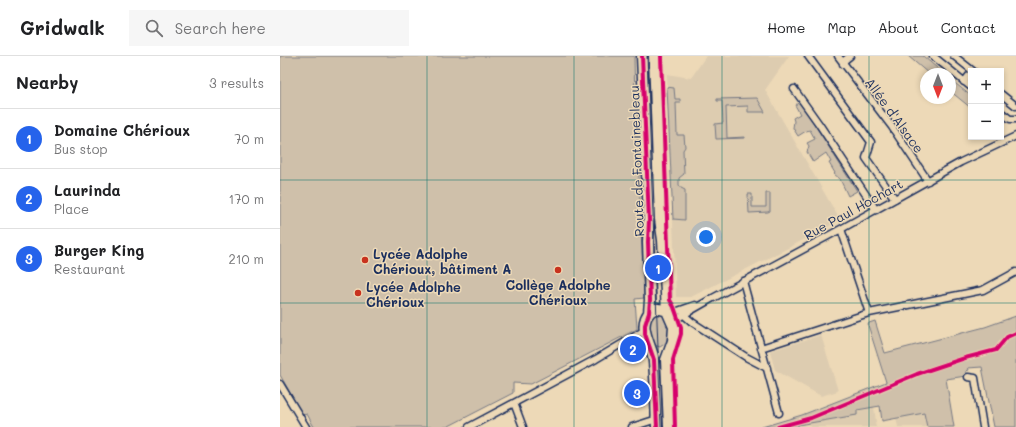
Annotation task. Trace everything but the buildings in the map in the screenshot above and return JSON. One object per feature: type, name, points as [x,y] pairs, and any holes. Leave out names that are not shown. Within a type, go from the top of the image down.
[{"type":"main road","name":"Route de Fontainebleau","points":[[642,56],[649,220],[649,313]]},
{"type":"main road","points":[[654,56],[660,219],[668,312],[673,323],[674,334],[666,360],[669,427]]},
{"type":"main road","points":[[657,423],[654,360],[645,330],[646,319],[649,313],[653,310],[657,309],[668,312]]},
{"type":"main road","points":[[648,343],[658,351],[664,350],[670,346]]},
{"type":"street","points":[[808,56],[871,142],[866,158],[895,199]]},
{"type":"street","name":"Allée d'Alsace","points":[[838,56],[892,127],[928,181]]},
{"type":"street","points":[[843,64],[850,56]]},
{"type":"street","points":[[933,56],[968,85]]},
{"type":"street","points":[[954,56],[968,68]]},
{"type":"street","points":[[964,82],[968,77]]},
{"type":"street","points":[[794,89],[876,210]]},
{"type":"street","points":[[1004,96],[1016,106]]},
{"type":"street","points":[[1004,114],[1010,119],[1016,119]]},
{"type":"street","name":"Rue Paul Hochart","points":[[673,323],[702,304],[743,281],[841,230],[961,162],[1016,136]]},
{"type":"street","points":[[841,230],[869,314]]},
{"type":"street","points":[[761,348],[869,314],[983,290],[1016,272]]},
{"type":"street","points":[[743,281],[779,413]]},
{"type":"street","name":"Rue Paul Hochart","points":[[668,312],[702,304]]},
{"type":"street","points":[[684,315],[692,322],[746,357],[767,368]]},
{"type":"street","points":[[469,427],[596,360],[645,330]]},
{"type":"street","points":[[616,348],[630,343],[648,343]]},
{"type":"street","points":[[968,377],[975,378],[983,427]]},
{"type":"street","points":[[280,384],[306,427]]},
{"type":"street","points":[[514,404],[524,427]]},
{"type":"street","points":[[632,427],[657,423]]},
{"type":"shaded area","points":[[280,56],[634,56],[635,103],[637,103],[639,131],[637,131],[644,298],[635,299],[637,329],[531,384],[513,383],[513,393],[447,427],[314,427],[307,414],[303,415],[280,375]]},
{"type":"shaded area","points":[[706,56],[789,56],[765,90],[840,220],[691,297],[676,297],[667,74],[691,78]]},
{"type":"shaded area","points":[[908,56],[923,56],[937,68],[922,68]]},
{"type":"shaded area","points":[[956,84],[968,94],[968,106],[956,96]]},
{"type":"shaded area","points":[[667,87],[674,88],[675,99],[680,99],[680,103],[676,103],[677,135],[684,135],[685,147],[683,150],[684,174],[679,178],[679,185],[685,190],[685,220],[673,219]]},
{"type":"shaded area","points":[[757,98],[765,112],[748,112],[748,106],[726,107],[727,138],[745,138],[716,139],[715,124],[723,123],[722,101],[717,101],[717,99]]},
{"type":"shaded area","points":[[800,102],[857,191],[848,196],[840,179],[834,174],[835,173],[829,163],[831,162],[826,153],[813,162],[807,152],[809,146],[807,143],[815,139],[810,130],[798,136],[793,128],[793,118],[800,114],[795,105]]},
{"type":"shaded area","points":[[647,113],[654,113],[662,268],[651,268]]},
{"type":"shaded area","points":[[766,193],[770,193],[770,211],[749,213],[748,194],[752,194],[752,207],[766,207]]},
{"type":"shaded area","points":[[658,312],[666,316],[669,329],[666,343],[660,347],[654,345],[649,331],[649,323]]},
{"type":"shaded area","points":[[1016,316],[1016,427],[994,427],[982,367],[968,368],[969,370],[966,371],[966,376],[946,379],[954,427],[927,427],[924,413],[882,421],[880,406],[857,410],[857,415],[798,425],[798,427],[762,427],[802,415],[886,382],[868,325],[869,323],[875,321],[885,353],[985,327]]},
{"type":"shaded area","points":[[821,335],[838,391],[821,396],[775,370],[770,351]]},
{"type":"shaded area","points":[[874,407],[876,427],[810,427],[810,423],[857,415],[856,410]]},
{"type":"shaded area","points":[[924,413],[927,427],[898,427],[896,418]]},
{"type":"tram line","points":[[647,56],[661,427]]},
{"type":"cycle path","points":[[642,56],[649,220],[648,242],[650,300],[649,313],[645,325],[645,334],[654,360],[657,427]]},
{"type":"cycle path","points":[[661,56],[670,300],[681,327],[681,334],[673,360],[675,427]]},
{"type":"cycle path","points":[[778,427],[811,418],[917,374],[965,358],[996,350],[1007,337],[1016,333]]},
{"type":"place","name":"Lycée Adolphe Chérioux, bâtiment A","points":[[365,260]]},
{"type":"place","name":"Domaine Chérioux","points":[[658,268]]},
{"type":"place","name":"Collège Adolphe Chérioux","points":[[558,270]]},
{"type":"place","name":"Lycée Adolphe Chérioux","points":[[358,293]]},
{"type":"place","name":"Laurinda","points":[[633,349]]},
{"type":"place","name":"Burger King","points":[[637,393]]}]
